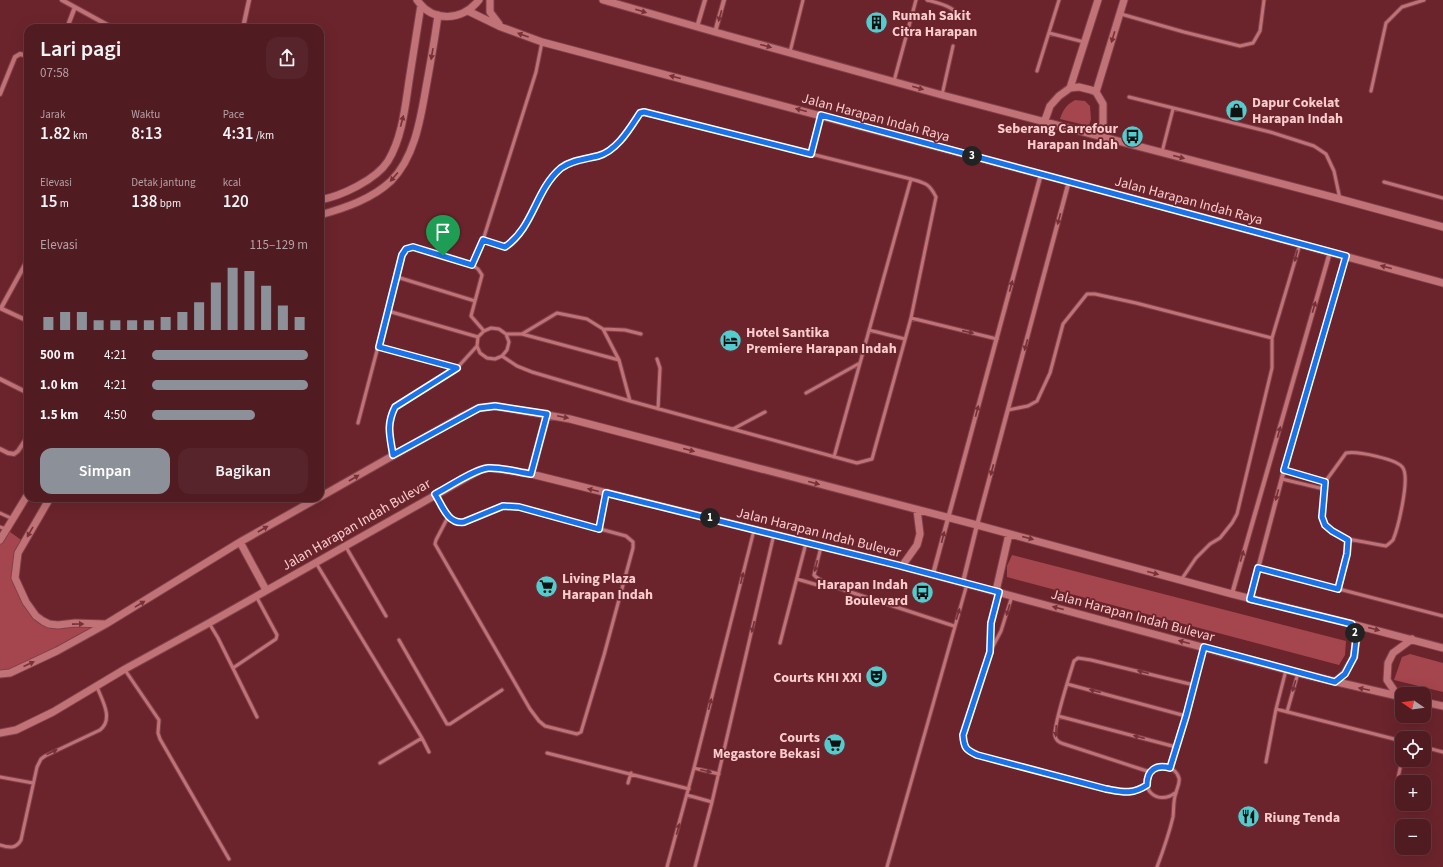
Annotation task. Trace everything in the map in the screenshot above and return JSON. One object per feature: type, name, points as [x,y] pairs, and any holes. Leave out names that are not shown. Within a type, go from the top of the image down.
[{"type":"street","points":[[62,0],[106,24]]},
{"type":"street","points":[[244,24],[250,0]]},
{"type":"street","points":[[419,3],[429,12],[438,16],[454,16],[468,11],[479,0]]},
{"type":"street","points":[[490,0],[490,12],[501,27]]},
{"type":"street","points":[[603,0],[942,95],[1340,199],[1443,228]]},
{"type":"street","points":[[697,27],[705,0]]},
{"type":"street","points":[[715,32],[724,0]]},
{"type":"street","points":[[1070,88],[1098,0]]},
{"type":"street","points":[[1096,92],[1124,0]]},
{"type":"street","points":[[324,199],[343,193],[358,186],[373,176],[388,162],[395,148],[404,117],[419,3]]},
{"type":"street","points":[[69,24],[75,7]]},
{"type":"street","name":"Jalan Harapan Indah Raya","points":[[468,11],[501,27],[542,42],[1069,181],[1443,282]]},
{"type":"street","points":[[324,214],[349,206],[369,197],[392,180],[403,166],[412,146],[422,110],[438,16]]},
{"type":"street","points":[[0,94],[15,57],[20,54],[24,55]]},
{"type":"street","points":[[1044,122],[1050,106],[1059,96],[1070,88],[1079,87],[1096,92],[1103,104],[1103,123],[1100,136]]},
{"type":"street","points":[[933,574],[1041,174]]},
{"type":"street","points":[[965,582],[977,525],[1069,181]]},
{"type":"street","points":[[1232,594],[1330,252]]},
{"type":"street","points":[[1250,599],[1284,470],[1346,256]]},
{"type":"street","points":[[24,266],[0,308],[24,319]]},
{"type":"street","points":[[0,378],[24,391]]},
{"type":"street","points":[[324,495],[479,408],[495,406],[570,419],[977,525],[1250,599],[1443,648]]},
{"type":"street","points":[[531,474],[547,414]]},
{"type":"street","points":[[0,449],[14,454],[24,442]]},
{"type":"street","name":"Jalan Harapan Indah Bulevar","points":[[0,733],[16,730],[53,712],[125,669],[209,623],[435,494],[480,470],[489,468],[499,468],[531,474],[902,566],[1298,673],[1395,696]]},
{"type":"street","points":[[0,540],[3,528],[13,518],[24,500]]},
{"type":"street","points":[[48,502],[18,553],[16,578],[23,596],[36,616],[49,624],[106,624]]},
{"type":"street","points":[[0,674],[10,672],[57,651],[106,624],[312,502]]},
{"type":"street","points":[[902,566],[917,545],[920,534],[917,510]]},
{"type":"street","points":[[997,591],[1009,534]]},
{"type":"street","points":[[241,545],[266,590]]},
{"type":"street","points":[[1335,682],[1345,674],[1354,657],[1356,640],[1352,624]]},
{"type":"street","points":[[1395,690],[1388,680],[1388,663],[1392,653],[1412,639]]},
{"type":"street","points":[[1431,703],[1443,706]]},
{"type":"lane","points":[[790,52],[803,0]]},
{"type":"lane","points":[[894,81],[916,0]]},
{"type":"lane","points":[[927,0],[941,4],[956,11],[959,16]]},
{"type":"lane","points":[[1038,71],[1060,0]]},
{"type":"lane","points":[[1120,14],[1240,46],[1253,43],[1260,31],[1264,0]]},
{"type":"lane","points":[[1371,91],[1386,23],[1402,6],[1424,0]]},
{"type":"lane","points":[[1049,33],[1084,42]]},
{"type":"lane","points":[[472,265],[483,240],[536,72],[542,42]]},
{"type":"lane","points":[[942,95],[953,46]]},
{"type":"lane","points":[[1129,97],[1270,132],[1314,146],[1326,154],[1334,171],[1340,199]]},
{"type":"lane","points":[[1162,152],[1173,109]]},
{"type":"lane","points":[[483,240],[505,247],[513,241],[523,230],[544,189],[562,168],[583,158],[600,155],[613,147],[635,122],[640,113],[644,112],[923,182],[931,187],[936,197],[911,318],[872,459],[857,463],[658,409],[532,372],[517,366],[502,356]]},
{"type":"lane","points":[[811,154],[821,115]]},
{"type":"lane","points":[[834,457],[911,179]]},
{"type":"lane","points":[[1384,182],[1443,198]]},
{"type":"lane","points":[[1181,580],[1196,558],[1210,544],[1220,538],[1237,514],[1272,368],[1272,338],[1300,244]]},
{"type":"lane","points":[[358,423],[402,255],[406,249],[413,247],[472,265],[478,269],[482,275],[471,316],[484,331]]},
{"type":"lane","points":[[397,277],[475,301]]},
{"type":"lane","points":[[1008,410],[1028,406],[1036,401],[1050,373],[1062,324],[1087,294],[1096,294],[1136,302],[1272,338]]},
{"type":"lane","points":[[388,311],[478,337]]},
{"type":"lane","points":[[522,334],[539,322],[557,313],[587,319],[603,329],[625,330],[641,334]]},
{"type":"lane","points":[[911,318],[997,339]]},
{"type":"lane","points":[[491,328],[499,329],[506,334],[509,342],[508,350],[502,356],[495,359],[487,358],[480,353],[478,337],[484,331],[491,328]]},
{"type":"lane","points":[[603,329],[619,360],[630,401]]},
{"type":"lane","points":[[869,330],[905,340]]},
{"type":"lane","points":[[506,334],[522,334],[619,360]]},
{"type":"lane","points":[[393,455],[389,430],[390,417],[395,407],[457,368],[478,346]]},
{"type":"lane","points":[[379,347],[457,368]]},
{"type":"lane","points":[[657,359],[660,368],[658,409]]},
{"type":"lane","points":[[806,393],[860,363]]},
{"type":"lane","points":[[732,429],[765,412]]},
{"type":"lane","points":[[1353,451],[1365,453],[1400,464],[1404,469],[1406,476],[1403,501],[1392,541],[1386,546],[1348,540],[1332,531],[1325,525],[1322,517],[1325,482],[1346,453],[1353,451]]},
{"type":"lane","points":[[1284,470],[1325,482]]},
{"type":"lane","points":[[1282,479],[1324,489]]},
{"type":"lane","points":[[599,529],[606,493]]},
{"type":"lane","points":[[435,494],[448,517],[458,523],[503,506],[510,506],[519,507],[626,536],[633,542],[633,548],[604,655],[581,732],[577,734],[545,726],[538,721],[530,709],[436,544],[436,540],[448,517]]},
{"type":"lane","points":[[0,513],[13,518]]},
{"type":"lane","points":[[667,867],[694,768],[754,529]]},
{"type":"lane","points":[[695,867],[719,774],[774,534]]},
{"type":"lane","points":[[1338,589],[1347,554],[1348,540]]},
{"type":"lane","points":[[780,643],[806,543]]},
{"type":"lane","points":[[346,545],[386,616]]},
{"type":"lane","points":[[821,547],[814,575],[816,578],[823,580],[829,585],[954,626]]},
{"type":"lane","points":[[316,562],[429,752]]},
{"type":"lane","points":[[1258,568],[1443,616]]},
{"type":"lane","points":[[797,579],[821,586],[829,585]]},
{"type":"lane","points":[[888,867],[965,582]]},
{"type":"lane","points":[[990,652],[991,623],[997,591]]},
{"type":"lane","points":[[233,668],[276,639],[278,635],[256,596]]},
{"type":"lane","points":[[1012,596],[1001,631],[990,652],[963,735],[963,743],[967,750],[977,755],[1106,789],[1133,792],[1140,790],[1147,785]]},
{"type":"lane","points":[[209,623],[257,717]]},
{"type":"lane","points":[[400,640],[447,724],[450,724],[502,690]]},
{"type":"lane","points":[[1170,768],[1186,716],[1204,647]]},
{"type":"lane","points":[[1150,772],[1058,741],[1055,736],[1058,716],[1074,661],[1078,658],[1091,660],[1194,685]]},
{"type":"lane","points":[[125,669],[159,720],[158,733],[160,740],[229,859]]},
{"type":"lane","points":[[1266,762],[1276,709],[1287,670]]},
{"type":"lane","points":[[1288,712],[1298,673]]},
{"type":"lane","points":[[1068,684],[1186,716]]},
{"type":"lane","points":[[0,845],[8,848],[16,846],[21,840],[36,767],[41,759],[100,730],[106,724],[106,712],[97,685]]},
{"type":"lane","points":[[1276,709],[1395,739]]},
{"type":"lane","points":[[1058,716],[1176,747]]},
{"type":"lane","points":[[380,763],[422,738]]},
{"type":"lane","points":[[1431,749],[1443,752]]},
{"type":"lane","points":[[548,752],[688,789]]},
{"type":"lane","points":[[1163,766],[1176,772],[1179,779],[1179,787],[1170,798],[1162,799],[1155,797],[1150,792],[1147,785],[1147,778],[1150,772],[1163,766]]},
{"type":"lane","points":[[694,768],[719,774]]},
{"type":"lane","points":[[628,783],[631,774]]},
{"type":"lane","points":[[0,777],[33,783]]},
{"type":"lane","points":[[1157,867],[1172,823],[1175,793]]},
{"type":"lane","points":[[687,795],[712,802]]},
{"type":"shaded area","points":[[1075,100],[1085,101],[1090,106],[1091,119],[1089,126],[1060,119],[1065,108]]},
{"type":"shaded area","points":[[6,529],[24,542],[15,578],[26,602],[43,621],[106,624],[0,674],[0,540]]},
{"type":"shaded area","points":[[1012,555],[1346,641],[1345,655],[1339,665],[1007,577],[1007,566]]},
{"type":"shaded area","points":[[1410,654],[1443,663],[1443,692],[1431,689],[1431,687],[1423,687],[1394,680],[1402,657]]},
{"type":"place","name":"Rumah Sakit Citra Harapan","points":[[876,23]]},
{"type":"place","name":"Dapur Cokelat Harapan Indah","points":[[1236,110]]},
{"type":"place","name":"Seberang Carrefour Harapan Indah","points":[[1133,136]]},
{"type":"place","name":"Hotel Santika Premiere Harapan Indah","points":[[731,340]]},
{"type":"place","name":"Living Plaza Harapan Indah","points":[[547,586]]},
{"type":"place","name":"Harapan Indah Boulevard","points":[[923,592]]},
{"type":"place","name":"Courts KHI XXI","points":[[877,677]]},
{"type":"place","name":"Courts Megastore Bekasi","points":[[835,745]]},
{"type":"place","name":"Riung Tenda","points":[[1249,817]]},
{"type":"route","points":[[644,112],[811,154],[821,115],[1346,256],[1284,470],[1325,482],[1322,517],[1325,525],[1338,535],[1348,540],[1347,554],[1338,589],[1258,568],[1250,599],[1352,624],[1356,640],[1354,657],[1345,674],[1335,682],[1204,647],[1186,716],[1170,768],[1163,766],[1150,772],[1147,778],[1147,785],[1138,791],[1126,792],[1106,789],[977,755],[967,750],[963,743],[963,735],[990,652],[989,637],[991,623],[999,592],[897,565],[606,493],[599,529],[519,507],[510,506],[503,506],[478,518],[464,522],[458,523],[448,517],[435,494],[480,470],[499,468],[531,474],[547,414],[495,406],[479,408],[393,455],[389,430],[390,417],[395,407],[457,368],[379,347],[402,255],[406,249],[413,247],[443,256],[472,265],[483,240],[505,247],[523,230],[544,189],[562,168],[583,158],[600,155],[613,147],[635,122],[637,116],[644,112]]}]
